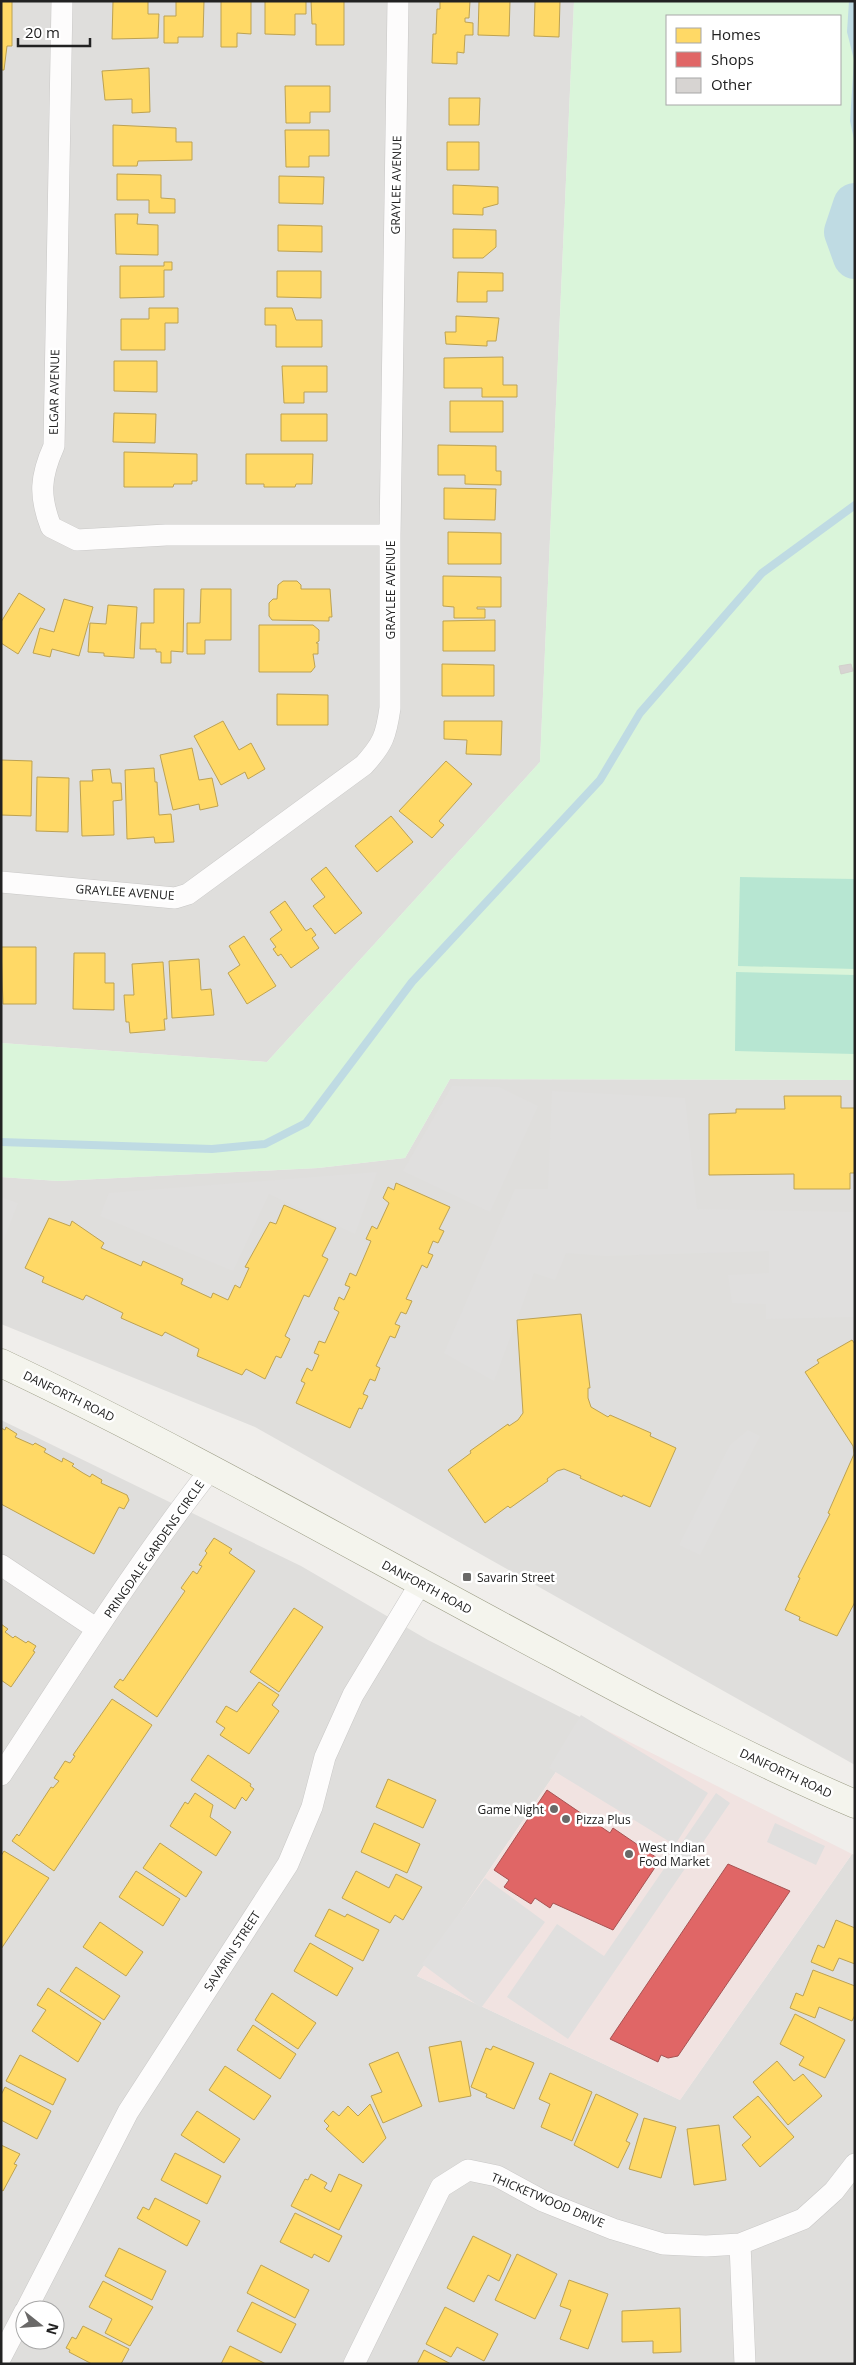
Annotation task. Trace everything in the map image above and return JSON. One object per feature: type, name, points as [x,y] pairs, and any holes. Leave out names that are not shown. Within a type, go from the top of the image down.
[{"type":"main road","name":"DANFORTH ROAD","points":[[1,1364],[85,1403],[211,1468],[420,1584],[717,1741],[855,1804]]},
{"type":"street","name":"ELGAR AVENUE","points":[[62,1],[54,446],[45,465],[42,486],[43,506],[51,527],[77,540],[166,535],[390,536]]},
{"type":"street","name":"GRAYLEE AVENUE","points":[[1,882],[175,898],[188,894],[364,765],[381,745],[386,735],[390,708],[390,536],[398,1]]},
{"type":"street","name":"PRINGDALE GARDENS CIRCLE","points":[[1,1775],[97,1629],[184,1503],[211,1468]]},
{"type":"street","name":"PRINGDALE GARDENS CIRCLE","points":[[1,1565],[97,1629]]},
{"type":"street","name":"SAVARIN STREET","points":[[31,2300],[128,2112],[288,1864],[312,1807],[325,1757],[353,1695],[420,1584]]},
{"type":"street","name":"THICKETWOOD DRIVE","points":[[354,2364],[441,2187],[468,2170],[497,2176],[543,2201],[613,2229],[662,2244],[706,2246],[740,2244],[803,2219],[834,2191],[855,2164]]},
{"type":"street","points":[[740,2244],[745,2364]]},
{"type":"street","name":"SAVARIN STREET","points":[[1,2357],[15,2330]]},
{"type":"shaded area","points":[[1,1],[574,1],[540,762],[267,1062],[1,1043]]},
{"type":"shaded area","points":[[450,1079],[855,1080],[855,1765],[255,1427],[1,1324],[1,1177],[58,1181],[318,1168],[405,1158]]},
{"type":"shaded area","points":[[452,1086],[499,1087],[538,1106],[490,1212],[403,1171]]},
{"type":"shaded area","points":[[552,1091],[685,1098],[697,1209],[855,1212],[855,1317],[766,1319],[766,1304],[732,1303],[728,1275],[769,1273],[769,1251],[605,1256],[566,1253],[555,1280],[534,1273],[494,1381],[444,1353],[515,1189],[548,1189]]},
{"type":"shaded area","points":[[377,1172],[355,1234],[269,1194],[233,1271],[100,1216],[109,1193]]},
{"type":"shaded area","points":[[1,1197],[18,1203],[1,1247]]},
{"type":"shaded area","points":[[1,1420],[301,1566],[428,1640],[590,1722],[417,1976],[680,2100],[852,1854],[855,1855],[855,2364],[1,2364]]},
{"type":"shaded area","points":[[748,1430],[760,1436],[700,1555],[679,1545],[730,1445]]},
{"type":"shaded area","points":[[581,1715],[708,1793],[675,1845],[549,1768]]},
{"type":"shaded area","points":[[590,1722],[852,1854],[680,2100],[417,1976]]},
{"type":"shaded area","points":[[716,1793],[730,1803],[568,2039],[507,1997],[557,1924],[604,1956]]},
{"type":"shaded area","points":[[775,1823],[825,1846],[816,1865],[767,1842]]},
{"type":"shaded area","points":[[485,1878],[545,1922],[481,2008],[422,1964]]},
{"type":"green space","points":[[574,1],[855,1],[855,1080],[450,1079],[405,1158],[318,1168],[58,1181],[1,1177],[1,1043],[267,1062],[540,762]]},
{"type":"green space","points":[[740,877],[855,879],[855,969],[738,966]]},
{"type":"green space","points":[[736,972],[855,975],[855,1054],[735,1051]]},
{"type":"water","points":[[849,1],[855,1],[855,144],[850,121],[854,60],[847,32]]},
{"type":"building: Homes","points":[[1,1],[12,1],[12,46],[7,46],[4,70],[1,70]]},
{"type":"building: Homes","points":[[113,1],[148,1],[148,14],[159,14],[158,38],[112,39]]},
{"type":"building: Homes","points":[[176,1],[204,1],[203,37],[178,37],[178,43],[164,43],[164,16],[176,16]]},
{"type":"building: Homes","points":[[221,1],[251,1],[251,34],[237,33],[237,47],[221,47]]},
{"type":"building: Homes","points":[[265,1],[306,1],[306,14],[295,14],[295,35],[265,34]]},
{"type":"building: Homes","points":[[311,1],[344,1],[344,45],[316,45],[316,24],[312,24]]},
{"type":"building: Homes","points":[[440,1],[470,1],[469,18],[465,18],[465,22],[473,23],[473,35],[465,35],[464,53],[457,52],[457,64],[432,63],[433,34],[436,34],[437,9],[440,9]]},
{"type":"building: Homes","points":[[479,1],[510,1],[509,36],[478,35]]},
{"type":"building: Homes","points":[[535,1],[560,1],[559,37],[534,36]]},
{"type":"building: Homes","points":[[149,68],[150,112],[132,113],[132,99],[105,100],[102,71]]},
{"type":"building: Homes","points":[[285,86],[330,86],[330,112],[310,112],[310,123],[286,123]]},
{"type":"building: Homes","points":[[449,98],[480,98],[479,125],[449,125]]},
{"type":"building: Homes","points":[[113,125],[176,128],[176,142],[192,142],[192,160],[138,161],[137,166],[113,166]]},
{"type":"building: Homes","points":[[285,130],[329,130],[329,156],[309,156],[309,167],[286,167]]},
{"type":"building: Homes","points":[[447,142],[479,142],[479,170],[447,170]]},
{"type":"building: Homes","points":[[117,174],[161,175],[161,198],[175,199],[175,213],[149,213],[149,200],[117,200]]},
{"type":"building: Homes","points":[[279,176],[324,177],[323,204],[279,203]]},
{"type":"building: Homes","points":[[453,185],[498,187],[498,204],[483,208],[483,215],[453,214]]},
{"type":"building: Homes","points":[[115,214],[138,214],[137,224],[158,225],[158,255],[116,254]]},
{"type":"building: Homes","points":[[278,225],[322,226],[322,252],[278,251]]},
{"type":"building: Homes","points":[[453,229],[496,230],[496,247],[483,258],[453,258]]},
{"type":"building: Homes","points":[[164,262],[172,262],[172,270],[164,270],[164,297],[120,298],[120,266],[164,266]]},
{"type":"building: Homes","points":[[277,271],[321,271],[321,298],[277,297]]},
{"type":"building: Homes","points":[[458,272],[503,273],[503,291],[487,291],[487,302],[457,302]]},
{"type":"building: Homes","points":[[149,308],[178,308],[178,323],[165,323],[165,350],[121,350],[121,319],[149,319]]},
{"type":"building: Homes","points":[[265,308],[292,308],[296,320],[322,320],[322,347],[276,347],[276,325],[265,325]]},
{"type":"building: Homes","points":[[456,316],[499,318],[496,341],[487,341],[487,346],[446,344],[445,332],[456,332]]},
{"type":"building: Homes","points":[[503,357],[503,385],[517,385],[517,397],[482,397],[482,388],[444,388],[444,358]]},
{"type":"building: Homes","points":[[114,361],[157,361],[157,392],[114,391]]},
{"type":"building: Homes","points":[[282,366],[327,366],[327,392],[304,392],[304,403],[284,403]]},
{"type":"building: Homes","points":[[450,401],[503,401],[503,432],[450,432]]},
{"type":"building: Homes","points":[[114,413],[156,414],[155,443],[113,442]]},
{"type":"building: Homes","points":[[281,414],[327,414],[327,441],[281,441]]},
{"type":"building: Homes","points":[[438,445],[496,446],[496,471],[501,471],[501,485],[465,484],[465,475],[438,475]]},
{"type":"building: Homes","points":[[124,452],[197,454],[197,481],[192,481],[192,484],[174,484],[173,487],[124,487]]},
{"type":"building: Homes","points":[[246,454],[313,454],[312,484],[296,484],[295,487],[264,487],[264,484],[246,484]]},
{"type":"building: Homes","points":[[444,488],[496,489],[495,520],[444,519]]},
{"type":"building: Homes","points":[[448,532],[501,533],[501,564],[448,564]]},
{"type":"building: Homes","points":[[443,576],[501,577],[501,607],[477,607],[477,609],[485,609],[485,618],[454,618],[454,607],[443,606]]},
{"type":"building: Homes","points":[[283,581],[297,581],[301,585],[301,589],[330,589],[332,617],[329,617],[329,621],[272,620],[269,616],[269,603],[273,599],[277,599],[278,585]]},
{"type":"building: Homes","points":[[154,589],[184,589],[183,652],[171,651],[171,663],[161,663],[161,652],[156,652],[156,649],[140,649],[141,623],[154,623]]},
{"type":"building: Homes","points":[[201,589],[231,589],[231,640],[205,640],[205,654],[187,654],[187,623],[200,623]]},
{"type":"building: Homes","points":[[19,593],[45,609],[18,654],[1,643],[1,622]]},
{"type":"building: Homes","points":[[64,599],[93,607],[79,656],[52,649],[50,657],[33,653],[40,628],[54,632]]},
{"type":"building: Homes","points":[[108,605],[137,607],[134,658],[104,656],[104,653],[88,652],[90,623],[106,624]]},
{"type":"building: Homes","points":[[495,620],[495,651],[443,651],[443,621]]},
{"type":"building: Homes","points":[[259,625],[313,625],[319,630],[319,641],[316,643],[318,643],[318,654],[313,654],[315,667],[311,672],[259,672]]},
{"type":"building: Homes","points":[[442,664],[494,665],[494,696],[442,696]]},
{"type":"building: Homes","points":[[277,694],[328,695],[328,725],[277,725]]},
{"type":"building: Homes","points":[[223,721],[239,750],[251,743],[265,769],[248,779],[245,772],[221,785],[194,736]]},
{"type":"building: Homes","points":[[444,721],[502,721],[501,755],[466,754],[467,740],[444,739]]},
{"type":"building: Homes","points":[[192,748],[199,780],[212,778],[218,806],[200,810],[199,804],[173,810],[160,755]]},
{"type":"building: Homes","points":[[1,760],[32,761],[31,816],[1,815]]},
{"type":"building: Homes","points":[[446,761],[472,784],[439,821],[444,825],[432,838],[399,811]]},
{"type":"building: Homes","points":[[154,768],[155,782],[157,782],[159,815],[171,814],[174,842],[155,843],[154,837],[127,839],[125,770]]},
{"type":"building: Homes","points":[[110,769],[112,783],[121,783],[122,800],[113,801],[114,835],[82,836],[80,781],[93,781],[92,770]]},
{"type":"building: Homes","points":[[37,777],[69,778],[68,832],[36,831]]},
{"type":"building: Homes","points":[[391,816],[413,842],[377,872],[355,846]]},
{"type":"building: Homes","points":[[326,867],[362,913],[335,934],[313,906],[325,897],[311,879]]},
{"type":"building: Homes","points":[[285,901],[306,931],[311,928],[316,935],[312,938],[319,948],[291,968],[281,954],[278,956],[273,949],[276,947],[270,939],[282,930],[270,912]]},
{"type":"building: Homes","points":[[244,936],[276,986],[247,1004],[228,973],[240,965],[229,946]]},
{"type":"building: Homes","points":[[1,947],[36,947],[36,1004],[3,1004]]},
{"type":"building: Homes","points":[[74,953],[105,953],[105,983],[114,983],[114,1010],[73,1009]]},
{"type":"building: Homes","points":[[199,959],[201,990],[211,989],[214,1015],[172,1018],[169,961]]},
{"type":"building: Homes","points":[[163,962],[167,1019],[164,1019],[165,1030],[130,1033],[129,1022],[126,1022],[124,995],[134,995],[132,964]]},
{"type":"building: Homes","points":[[784,1096],[841,1096],[841,1108],[855,1108],[855,1173],[850,1173],[850,1189],[794,1189],[794,1174],[709,1175],[709,1114],[736,1113],[736,1109],[785,1109]]},
{"type":"building: Homes","points":[[396,1183],[450,1207],[439,1229],[444,1231],[438,1243],[433,1241],[428,1253],[433,1255],[427,1268],[422,1265],[406,1299],[412,1301],[406,1314],[401,1312],[395,1324],[400,1326],[395,1338],[390,1336],[376,1366],[380,1368],[375,1381],[370,1379],[363,1394],[368,1396],[362,1409],[359,1408],[350,1428],[296,1403],[305,1383],[301,1381],[307,1368],[312,1371],[319,1355],[314,1353],[319,1341],[325,1343],[339,1312],[334,1309],[339,1297],[344,1300],[350,1287],[345,1285],[350,1273],[356,1276],[371,1241],[366,1239],[372,1226],[377,1229],[389,1203],[383,1198],[388,1187],[394,1190]]},
{"type":"building: Homes","points":[[284,1205],[336,1228],[322,1256],[328,1259],[309,1297],[304,1295],[285,1336],[290,1339],[281,1358],[276,1356],[265,1379],[246,1369],[242,1375],[197,1356],[199,1349],[165,1332],[162,1336],[121,1318],[123,1313],[86,1295],[83,1300],[42,1282],[44,1277],[25,1268],[49,1218],[70,1226],[72,1221],[104,1243],[101,1248],[141,1266],[143,1261],[183,1279],[181,1284],[211,1298],[213,1293],[228,1300],[235,1285],[240,1288],[249,1268],[245,1267],[270,1222],[276,1224]]},
{"type":"building: Homes","points":[[581,1314],[590,1388],[588,1388],[588,1398],[591,1407],[608,1417],[610,1415],[651,1433],[650,1436],[676,1448],[650,1507],[623,1495],[622,1497],[564,1469],[557,1471],[547,1479],[548,1481],[485,1523],[448,1470],[471,1453],[470,1451],[508,1424],[509,1426],[518,1420],[523,1413],[517,1320]]},
{"type":"building: Homes","points":[[852,1340],[855,1344],[855,1602],[837,1636],[799,1620],[800,1617],[785,1610],[800,1578],[798,1577],[830,1514],[828,1513],[854,1454],[853,1446],[805,1372],[819,1363],[817,1360]]},
{"type":"building: Homes","points":[[6,1427],[17,1434],[15,1437],[33,1445],[35,1443],[46,1449],[44,1452],[62,1462],[63,1458],[74,1464],[72,1466],[83,1473],[90,1477],[92,1474],[102,1480],[101,1483],[127,1495],[129,1500],[124,1509],[119,1507],[94,1554],[1,1504],[1,1428],[5,1430]]},
{"type":"building: Homes","points":[[214,1538],[232,1549],[229,1553],[255,1571],[157,1717],[114,1687],[120,1679],[123,1681],[185,1591],[181,1588],[193,1571],[197,1574],[202,1566],[199,1565],[207,1553],[205,1551]]},
{"type":"building: Homes","points":[[294,1608],[323,1627],[279,1692],[250,1672]]},
{"type":"building: Homes","points":[[1,1624],[8,1629],[5,1632],[13,1638],[15,1636],[26,1643],[28,1641],[36,1646],[33,1651],[35,1652],[11,1687],[1,1680]]},
{"type":"building: Homes","points":[[259,1682],[279,1695],[272,1705],[279,1711],[249,1754],[220,1735],[225,1728],[216,1722],[226,1706],[237,1712]]},
{"type":"building: Homes","points":[[112,1699],[152,1725],[54,1871],[12,1841],[17,1834],[19,1836],[51,1787],[53,1788],[59,1781],[54,1778],[65,1761],[70,1763],[75,1756],[73,1755]]},
{"type":"building: Homes","points":[[208,1755],[251,1784],[250,1786],[254,1789],[246,1801],[242,1797],[235,1809],[191,1780]]},
{"type":"building: Homes","points":[[388,1779],[436,1800],[423,1828],[376,1807]]},
{"type":"building: Homes","points":[[195,1793],[213,1805],[210,1817],[231,1832],[216,1856],[170,1826],[185,1802],[188,1804]]},
{"type":"building: Homes","points":[[374,1823],[420,1844],[407,1873],[361,1852]]},
{"type":"building: Homes","points":[[160,1843],[202,1872],[186,1897],[143,1868]]},
{"type":"building: Homes","points":[[4,1851],[49,1878],[1,1949],[1,1856]]},
{"type":"building: Homes","points":[[136,1871],[180,1899],[163,1926],[119,1897]]},
{"type":"building: Homes","points":[[356,1871],[389,1888],[396,1874],[422,1887],[403,1920],[395,1915],[390,1923],[342,1898]]},
{"type":"building: Homes","points":[[329,1909],[345,1917],[347,1914],[379,1930],[363,1961],[315,1936]]},
{"type":"building: Homes","points":[[836,1920],[855,1928],[855,1964],[839,1958],[833,1971],[811,1962],[818,1945],[824,1948]]},
{"type":"building: Homes","points":[[100,1922],[143,1952],[126,1976],[83,1947]]},
{"type":"building: Homes","points":[[310,1943],[353,1968],[337,1996],[294,1971]]},
{"type":"building: Homes","points":[[76,1967],[120,1996],[104,2020],[60,1991]]},
{"type":"building: Homes","points":[[813,1970],[855,1986],[855,2015],[852,2021],[819,2007],[815,2018],[790,2008],[796,1993],[803,1996]]},
{"type":"building: Homes","points":[[48,1988],[101,2023],[78,2062],[32,2031],[46,2010],[37,2005]]},
{"type":"building: Homes","points":[[272,1993],[316,2023],[298,2049],[255,2020]]},
{"type":"building: Homes","points":[[795,2014],[845,2040],[825,2078],[799,2065],[804,2057],[780,2044]]},
{"type":"building: Homes","points":[[253,2025],[296,2054],[280,2079],[237,2050]]},
{"type":"building: Homes","points":[[461,2041],[471,2096],[439,2102],[429,2047]]},
{"type":"building: Homes","points":[[493,2046],[534,2063],[514,2109],[486,2097],[487,2094],[471,2087],[486,2048],[491,2050]]},
{"type":"building: Homes","points":[[398,2052],[422,2106],[383,2123],[371,2096],[382,2092],[369,2064]]},
{"type":"building: Homes","points":[[20,2055],[66,2079],[53,2105],[6,2081]]},
{"type":"building: Homes","points":[[777,2061],[794,2081],[803,2074],[822,2096],[788,2125],[753,2082]]},
{"type":"building: Homes","points":[[225,2066],[271,2096],[254,2120],[209,2090]]},
{"type":"building: Homes","points":[[550,2073],[592,2092],[572,2141],[541,2127],[550,2104],[539,2099]]},
{"type":"building: Homes","points":[[5,2087],[51,2111],[37,2139],[1,2120],[1,2095]]},
{"type":"building: Homes","points":[[596,2094],[638,2114],[626,2141],[630,2143],[618,2168],[574,2145]]},
{"type":"building: Homes","points":[[758,2096],[794,2137],[760,2167],[742,2145],[751,2137],[733,2117]]},
{"type":"building: Homes","points":[[370,2104],[386,2138],[363,2163],[326,2129],[329,2126],[324,2121],[333,2111],[339,2116],[348,2106],[358,2116]]},
{"type":"building: Homes","points":[[197,2111],[240,2139],[224,2163],[181,2135]]},
{"type":"building: Homes","points":[[644,2118],[676,2127],[661,2178],[629,2169]]},
{"type":"building: Homes","points":[[719,2125],[726,2180],[694,2185],[687,2129]]},
{"type":"building: Homes","points":[[1,2145],[20,2154],[14,2164],[17,2165],[3,2191],[1,2190]]},
{"type":"building: Homes","points":[[175,2153],[221,2176],[207,2204],[161,2180]]},
{"type":"building: Homes","points":[[311,2174],[327,2183],[324,2188],[331,2192],[339,2174],[362,2185],[339,2230],[291,2206],[305,2179],[308,2180]]},
{"type":"building: Homes","points":[[155,2198],[200,2221],[187,2246],[137,2218],[143,2207],[149,2210]]},
{"type":"building: Homes","points":[[295,2213],[342,2236],[329,2262],[314,2254],[312,2258],[280,2242]]},
{"type":"building: Homes","points":[[473,2236],[511,2255],[499,2281],[488,2275],[474,2302],[447,2288]]},
{"type":"building: Homes","points":[[119,2248],[166,2271],[152,2300],[105,2276]]},
{"type":"building: Homes","points":[[517,2254],[557,2274],[535,2319],[495,2300]]},
{"type":"building: Homes","points":[[261,2265],[309,2290],[295,2318],[247,2293]]},
{"type":"building: Homes","points":[[569,2280],[608,2294],[588,2349],[560,2339],[571,2310],[560,2306]]},
{"type":"building: Homes","points":[[103,2281],[153,2307],[130,2346],[105,2333],[112,2319],[89,2307]]},
{"type":"building: Homes","points":[[252,2302],[296,2324],[281,2353],[237,2331]]},
{"type":"building: Homes","points":[[445,2307],[498,2334],[484,2361],[457,2347],[451,2357],[426,2344]]},
{"type":"building: Homes","points":[[680,2308],[681,2352],[653,2353],[653,2341],[622,2342],[622,2311]]},
{"type":"building: Homes","points":[[83,2326],[129,2349],[121,2364],[92,2364],[69,2352],[70,2350],[66,2348],[72,2337],[76,2339]]},
{"type":"building: Homes","points":[[230,2346],[266,2364],[221,2364]]},
{"type":"building: Homes","points":[[424,2350],[451,2364],[417,2364]]},
{"type":"building: Shops","points":[[547,1790],[610,1833],[613,1828],[660,1860],[613,1930],[553,1903],[550,1908],[535,1898],[531,1904],[504,1887],[509,1880],[494,1870]]},
{"type":"building: Shops","points":[[728,1864],[790,1891],[678,2056],[668,2058],[661,2055],[658,2062],[610,2039]]},
{"type":"building: Other","points":[[851,664],[853,671],[841,674],[839,666]]},
{"type":"waterway","points":[[855,205],[846,232],[855,257]]},
{"type":"waterway","points":[[1,1142],[212,1149],[265,1144],[306,1123],[412,982],[600,780],[640,713],[762,573],[855,505]]},
{"type":"place","name":"Savarin Street","points":[[467,1577]]},
{"type":"place","name":"Game Night","points":[[554,1809]]},
{"type":"place","name":"Pizza Plus","points":[[566,1819]]},
{"type":"place","name":"West Indian Food Market","points":[[629,1854]]}]
